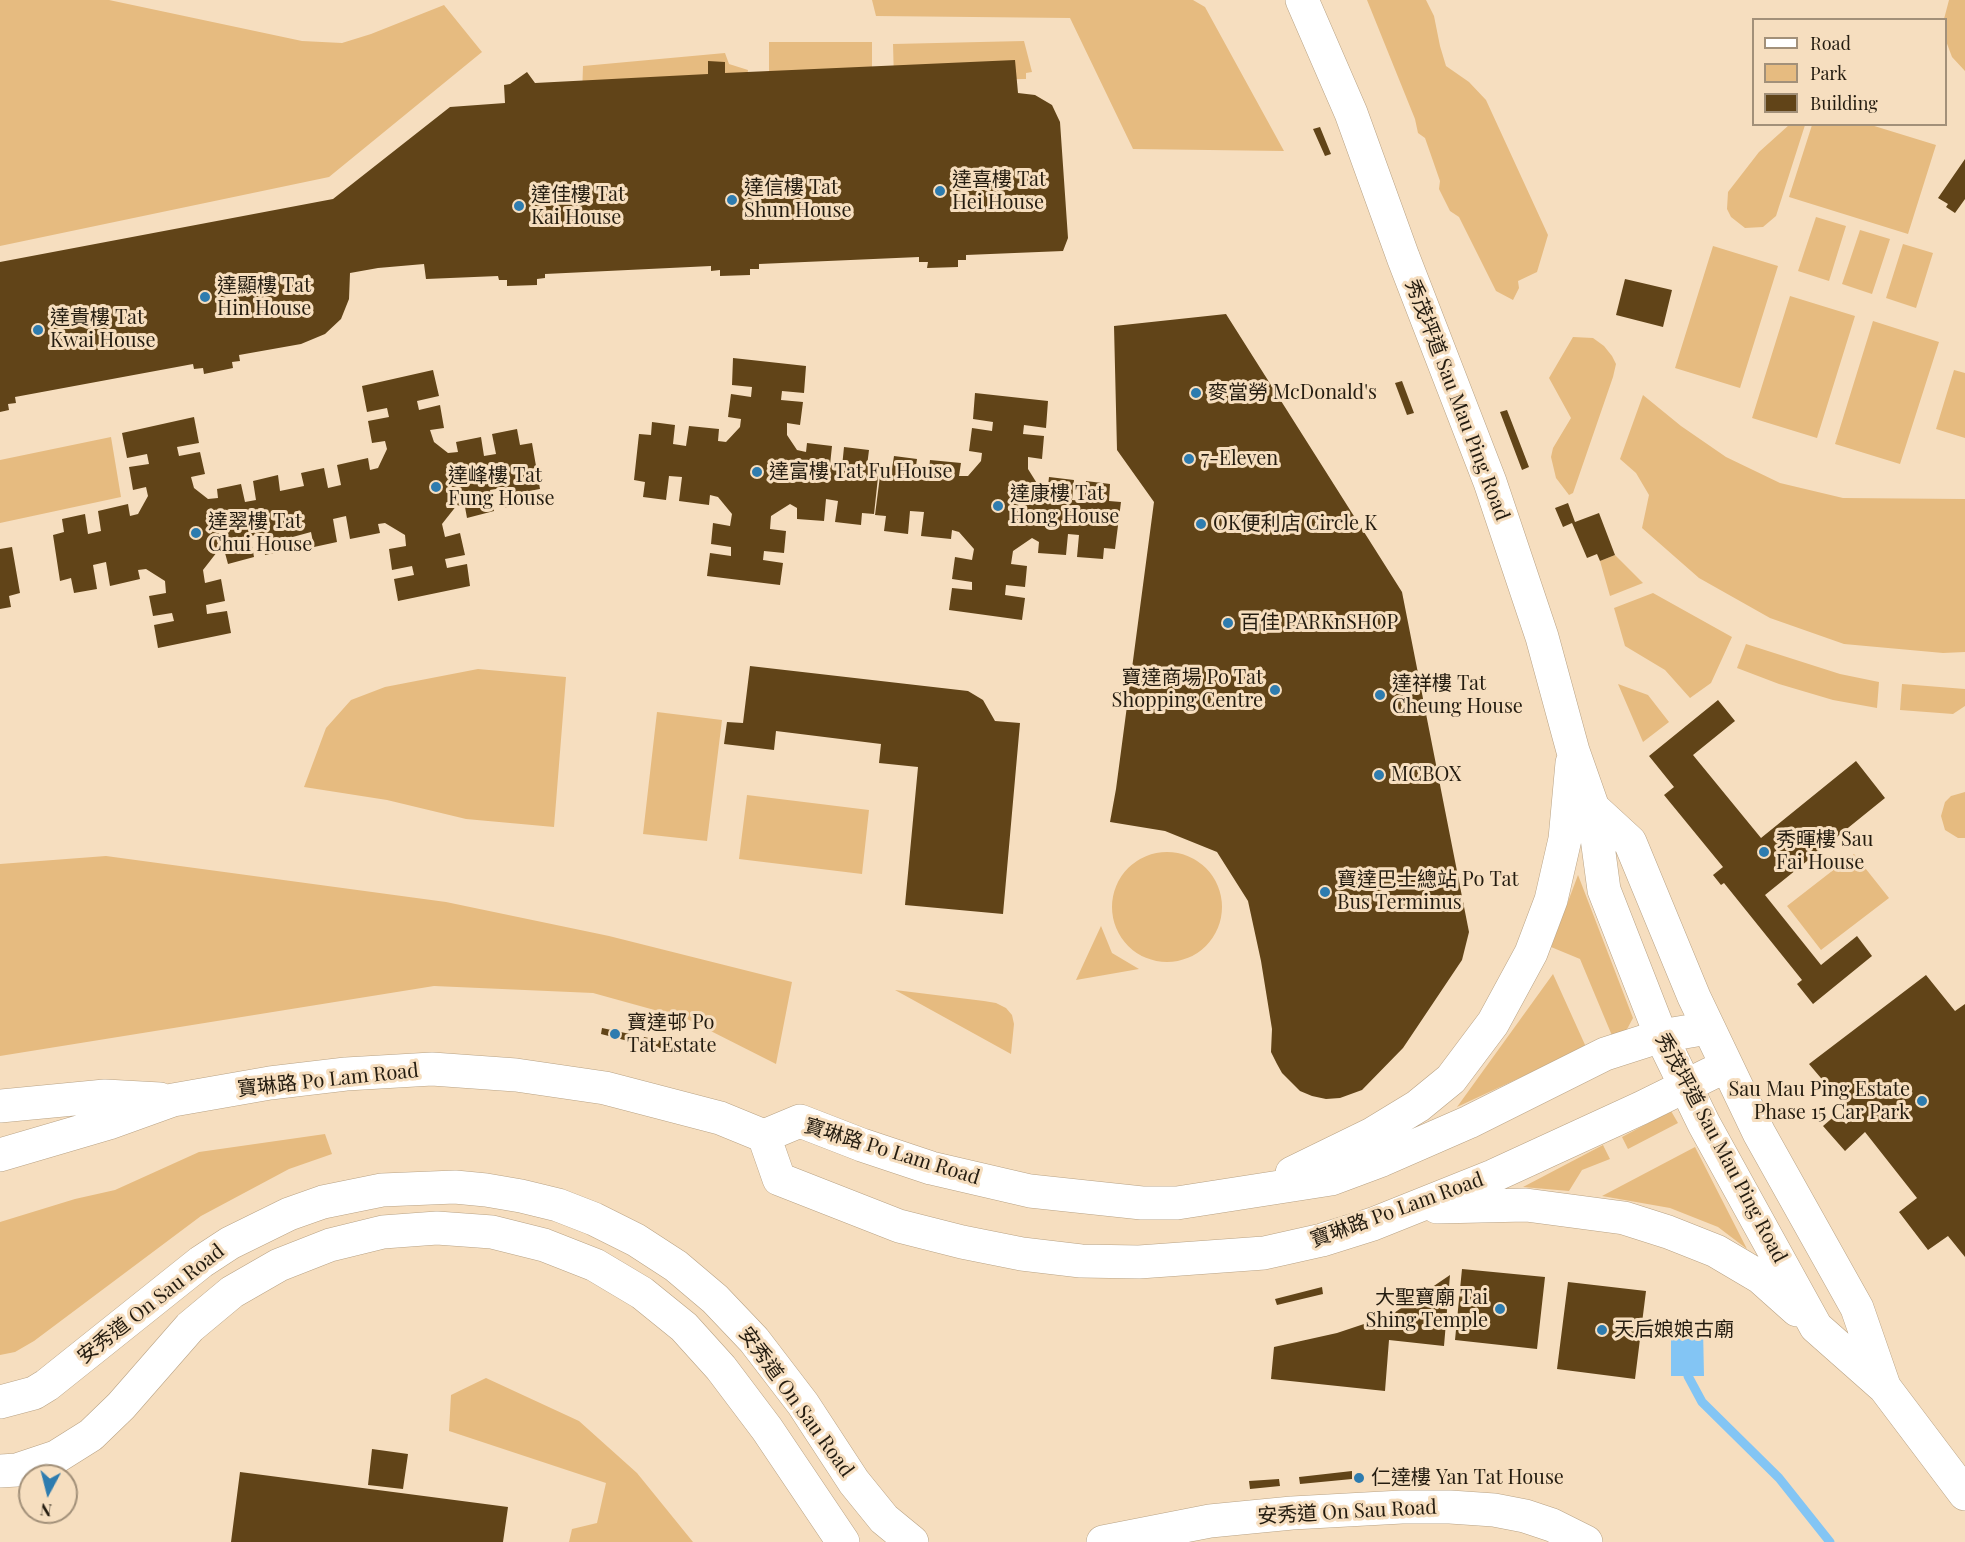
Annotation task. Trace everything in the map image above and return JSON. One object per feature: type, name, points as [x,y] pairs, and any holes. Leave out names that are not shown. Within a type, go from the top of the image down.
[{"type":"main road","name":"秀茂坪道 Sau Mau Ping Road","points":[[1302,0],[1351,113],[1490,482],[1542,637],[1573,751],[1593,808],[1604,890],[1661,1036],[1685,1086],[1816,1327],[1885,1388],[1965,1494]]},
{"type":"main road","points":[[1253,1192],[1372,1134],[1418,1106],[1451,1079],[1493,1023],[1531,953],[1551,900],[1565,839],[1573,751]]},
{"type":"main road","name":"秀茂坪道 Sau Mau Ping Road","points":[[1593,808],[1630,842],[1726,1066],[1759,1133],[1857,1308],[1885,1388]]},
{"type":"main road","name":"寶琳路 Po Lam Road","points":[[0,1155],[109,1123],[173,1100],[270,1083],[346,1074],[432,1069],[516,1074],[605,1088],[720,1118],[764,1136],[800,1120],[862,1145],[931,1168],[1030,1191],[1177,1203],[1331,1179],[1382,1161],[1469,1122],[1605,1054],[1661,1036],[1708,1028]]},
{"type":"main road","name":"寶琳路 Po Lam Road","points":[[764,1136],[779,1179],[899,1226],[962,1242],[1022,1254],[1081,1261],[1139,1262],[1264,1253],[1322,1240],[1416,1208],[1561,1145],[1726,1066]]},
{"type":"main road","name":"寶琳路 Po Lam Road","points":[[0,1106],[105,1096],[173,1100]]},
{"type":"main road","name":"安秀道 On Sau Road","points":[[0,1402],[33,1393],[47,1385],[201,1262],[230,1243],[289,1214],[333,1200],[382,1190],[428,1187],[486,1190],[558,1205],[594,1219],[636,1240],[676,1266],[715,1299],[761,1349],[803,1404],[854,1482],[884,1520],[912,1542]]},
{"type":"main road","points":[[1416,1208],[1526,1204],[1624,1218],[1716,1251],[1760,1277],[1816,1327]]},
{"type":"main road","name":"安秀道 On Sau Road","points":[[0,1471],[18,1470],[56,1457],[91,1435],[121,1406],[190,1327],[232,1292],[279,1265],[330,1245],[383,1232],[437,1228],[492,1232],[544,1245],[595,1265],[642,1293],[684,1327],[721,1368],[767,1429],[843,1542]]},
{"type":"main road","name":"安秀道 On Sau Road","points":[[1103,1542],[1210,1521],[1292,1513],[1402,1507],[1483,1509],[1525,1516],[1552,1525],[1587,1542]]},
{"type":"green space","points":[[0,0],[109,0],[302,41],[342,43],[444,5],[482,52],[329,177],[0,246]]},
{"type":"green space","points":[[872,0],[1193,0],[1205,7],[1284,151],[1133,149],[1070,18],[876,16]]},
{"type":"green space","points":[[1367,0],[1426,0],[1434,16],[1446,66],[1469,82],[1486,100],[1548,235],[1537,272],[1518,281],[1519,288],[1513,300],[1496,291],[1459,217],[1450,211],[1439,189],[1440,181],[1425,138],[1418,133],[1415,119]]},
{"type":"green space","points":[[1949,0],[1965,0],[1965,71],[1952,57],[1947,44],[1947,18],[1944,18]]},
{"type":"green space","points":[[1024,41],[1032,72],[1026,73],[1026,79],[894,81],[893,44]]},
{"type":"green space","points":[[769,42],[872,42],[872,95],[769,95]]},
{"type":"green space","points":[[725,53],[729,64],[748,70],[745,93],[582,96],[583,66]]},
{"type":"green space","points":[[1788,126],[1805,126],[1776,216],[1763,227],[1745,228],[1731,217],[1727,209],[1728,192],[1759,152]]},
{"type":"green space","points":[[1812,126],[1874,126],[1936,145],[1908,234],[1789,197]]},
{"type":"green space","points":[[1816,217],[1846,226],[1829,281],[1798,271]]},
{"type":"green space","points":[[1860,230],[1890,239],[1872,294],[1842,284]]},
{"type":"green space","points":[[1903,244],[1933,253],[1916,308],[1886,298]]},
{"type":"green space","points":[[1713,246],[1778,266],[1740,388],[1675,368]]},
{"type":"green space","points":[[1790,296],[1855,316],[1817,438],[1752,418]]},
{"type":"green space","points":[[1873,321],[1939,342],[1900,464],[1835,444]]},
{"type":"green space","points":[[1573,337],[1593,338],[1604,346],[1616,364],[1573,493],[1569,495],[1556,478],[1551,457],[1553,448],[1571,418],[1549,378]]},
{"type":"green space","points":[[1954,370],[1965,373],[1965,438],[1936,429]]},
{"type":"green space","points":[[1643,395],[1681,426],[1726,457],[1780,483],[1843,498],[1965,499],[1965,652],[1943,653],[1844,644],[1770,618],[1699,578],[1642,528],[1649,495],[1636,473],[1620,459]]},
{"type":"green space","points":[[111,437],[121,497],[0,523],[0,460]]},
{"type":"green space","points":[[1615,555],[1643,583],[1610,596],[1600,561]]},
{"type":"green space","points":[[1653,593],[1732,637],[1711,683],[1690,698],[1665,670],[1625,646],[1614,608]]},
{"type":"green space","points":[[1746,644],[1840,674],[1879,682],[1877,708],[1833,700],[1779,684],[1737,668]]},
{"type":"green space","points":[[478,669],[566,677],[554,827],[466,819],[387,800],[304,787],[326,728],[351,700],[385,687]]},
{"type":"green space","points":[[1618,684],[1648,695],[1669,722],[1643,742]]},
{"type":"green space","points":[[1902,684],[1965,689],[1965,706],[1953,714],[1900,710]]},
{"type":"green space","points":[[657,712],[722,720],[707,841],[643,834]]},
{"type":"green space","points":[[1965,792],[1965,838],[1958,838],[1945,830],[1941,816],[1945,802],[1951,796]]},
{"type":"green space","points":[[747,795],[869,810],[862,874],[739,859]]},
{"type":"green space","points":[[1167,852],[1188,856],[1206,868],[1218,886],[1222,907],[1218,928],[1206,946],[1188,958],[1167,962],[1146,958],[1128,946],[1116,928],[1112,907],[1116,886],[1128,868],[1146,856]]},
{"type":"green space","points":[[1854,854],[1889,898],[1821,950],[1787,906]]},
{"type":"green space","points":[[106,856],[446,902],[609,936],[792,982],[776,1064],[687,1019],[593,993],[434,986],[0,1056],[0,864]]},
{"type":"green space","points":[[1578,875],[1633,1018],[1625,1033],[1613,1038],[1580,959],[1551,947]]},
{"type":"green space","points":[[1101,926],[1112,953],[1139,969],[1076,980]]},
{"type":"green space","points":[[1553,974],[1586,1047],[1457,1107]]},
{"type":"green space","points":[[895,990],[984,1001],[1006,1008],[1012,1015],[1014,1024],[1011,1054]]},
{"type":"green space","points":[[1671,1111],[1678,1123],[1628,1149],[1622,1137]]},
{"type":"green space","points":[[325,1134],[332,1154],[289,1169],[201,1216],[34,1341],[15,1352],[0,1355],[0,1222],[75,1199],[115,1190],[199,1152]]},
{"type":"green space","points":[[1603,1145],[1610,1159],[1582,1170],[1569,1191],[1523,1187]]},
{"type":"green space","points":[[1695,1147],[1747,1249],[1718,1227],[1670,1208],[1602,1196]]},
{"type":"green space","points":[[486,1378],[579,1421],[637,1473],[693,1542],[569,1542],[572,1529],[597,1523],[606,1483],[449,1431],[451,1395]]},
{"type":"water","points":[[1703,1328],[1704,1376],[1671,1376],[1671,1329]]},
{"type":"building","points":[[1015,60],[1018,93],[1035,95],[1052,105],[1060,122],[1068,238],[1063,251],[966,255],[966,260],[958,260],[958,267],[927,268],[928,262],[919,262],[919,257],[759,264],[759,269],[750,269],[750,275],[720,276],[720,270],[711,271],[711,266],[545,274],[545,278],[537,279],[537,285],[507,286],[507,280],[499,280],[498,276],[426,279],[424,264],[378,268],[350,273],[349,299],[341,319],[325,334],[301,344],[239,355],[240,361],[232,362],[233,368],[204,374],[203,368],[194,369],[193,364],[15,397],[16,403],[8,404],[9,410],[0,412],[0,262],[333,199],[450,107],[505,103],[504,85],[510,84],[527,72],[535,83],[708,74],[708,61],[725,62],[725,73]]},
{"type":"building","points":[[1320,127],[1331,154],[1325,156],[1313,129]]},
{"type":"building","points":[[1965,159],[1965,199],[1955,213],[1946,207],[1948,204],[1938,198]]},
{"type":"building","points":[[1625,279],[1672,290],[1663,327],[1616,315]]},
{"type":"building","name":"寶達商場 Po Tat Shopping Centre","points":[[1226,314],[1402,592],[1469,932],[1462,960],[1403,1048],[1362,1090],[1340,1098],[1326,1099],[1300,1091],[1282,1073],[1271,1052],[1272,1029],[1248,901],[1217,852],[1165,831],[1110,822],[1154,502],[1117,450],[1114,326]]},
{"type":"building","name":"達富樓 Tat Fu House","points":[[733,358],[806,366],[804,393],[782,391],[781,400],[803,402],[800,425],[787,423],[787,435],[797,450],[806,452],[807,443],[832,446],[830,465],[842,467],[844,447],[869,450],[867,466],[879,468],[874,514],[862,513],[861,525],[835,522],[838,501],[826,499],[824,521],[797,519],[797,508],[790,504],[771,516],[770,529],[786,531],[784,553],[764,551],[763,560],[783,563],[780,585],[707,576],[710,553],[731,556],[731,547],[711,544],[713,523],[730,526],[732,514],[718,497],[710,495],[709,505],[679,501],[682,477],[669,476],[666,500],[643,497],[645,482],[634,480],[639,434],[651,435],[652,422],[675,425],[673,444],[686,446],[689,426],[719,429],[718,441],[726,442],[740,427],[741,419],[728,417],[731,394],[751,397],[752,387],[732,385]]},
{"type":"building","points":[[433,370],[439,396],[417,401],[419,410],[440,405],[444,428],[430,430],[434,442],[448,453],[458,452],[456,442],[481,437],[484,456],[496,454],[492,434],[517,429],[520,445],[532,443],[540,489],[529,491],[531,503],[505,508],[502,488],[490,490],[494,511],[467,518],[465,507],[457,505],[442,524],[445,537],[460,533],[465,555],[445,559],[447,568],[467,564],[470,586],[398,601],[394,579],[414,575],[412,566],[392,570],[389,549],[406,546],[405,535],[385,523],[378,524],[380,533],[350,539],[346,516],[333,519],[337,542],[314,547],[311,532],[289,538],[291,549],[265,555],[262,534],[250,536],[254,557],[228,564],[225,553],[217,552],[203,570],[205,583],[221,579],[225,601],[206,605],[207,614],[227,611],[231,633],[158,648],[154,625],[174,621],[172,613],[153,616],[149,596],[166,593],[165,581],[146,569],[138,570],[140,579],[110,586],[106,562],[93,565],[97,589],[74,593],[71,578],[60,581],[53,535],[64,532],[62,519],[85,514],[88,534],[101,531],[98,511],[128,504],[130,516],[138,514],[148,496],[146,487],[133,490],[129,467],[149,464],[147,454],[127,458],[122,433],[194,417],[199,443],[177,447],[179,456],[200,452],[205,474],[191,477],[194,488],[208,499],[218,498],[217,489],[241,484],[245,502],[256,500],[253,481],[278,475],[280,491],[304,486],[301,473],[324,468],[328,488],[341,485],[337,465],[368,458],[370,470],[378,468],[387,449],[385,441],[372,443],[368,421],[389,417],[387,408],[367,412],[362,386]]},
{"type":"building","points":[[1402,381],[1414,413],[1407,415],[1395,383]]},
{"type":"building","name":"達康樓 Tat Hong House","points":[[975,393],[1048,401],[1046,428],[1024,425],[1023,434],[1044,436],[1042,459],[1028,457],[1028,469],[1038,485],[1048,486],[1049,477],[1074,480],[1072,500],[1084,501],[1086,481],[1110,484],[1109,501],[1121,502],[1115,549],[1104,548],[1103,559],[1077,557],[1079,535],[1068,534],[1066,555],[1038,553],[1039,542],[1032,538],[1013,551],[1011,564],[1027,566],[1025,587],[1006,585],[1005,595],[1025,598],[1022,620],[949,610],[952,588],[972,590],[972,582],[952,579],[955,557],[972,560],[974,549],[959,532],[952,530],[951,539],[921,536],[924,512],[910,511],[908,534],[884,531],[886,516],[875,515],[881,468],[892,469],[894,456],[917,459],[914,479],[928,480],[930,460],[961,463],[959,476],[968,476],[981,461],[982,453],[969,451],[972,428],[992,431],[993,422],[973,419]]},
{"type":"building","points":[[1507,410],[1529,467],[1522,470],[1500,412]]},
{"type":"building","points":[[1568,503],[1575,522],[1599,513],[1615,555],[1600,561],[1597,554],[1587,558],[1572,523],[1563,527],[1555,508]]},
{"type":"building","points":[[12,547],[20,593],[9,596],[11,607],[0,609],[0,549]]},
{"type":"building","points":[[750,666],[968,691],[983,700],[995,721],[1020,723],[1003,914],[905,905],[918,767],[879,763],[881,744],[776,731],[774,750],[724,744],[727,722],[743,723]]},
{"type":"building","name":"秀暉樓 Sau Fai House","points":[[1718,700],[1735,721],[1693,755],[1761,838],[1856,761],[1885,798],[1765,895],[1821,965],[1857,936],[1872,956],[1813,1004],[1797,984],[1802,980],[1724,883],[1721,885],[1713,875],[1723,867],[1664,795],[1674,787],[1649,756]]},
{"type":"building","points":[[1926,975],[1955,1011],[1965,1004],[1965,1257],[1948,1236],[1928,1250],[1899,1212],[1917,1198],[1865,1132],[1845,1151],[1823,1126],[1837,1114],[1846,1124],[1854,1117],[1809,1064]]},
{"type":"building","points":[[602,1028],[630,1034],[628,1041],[601,1034]]},
{"type":"building","points":[[644,1037],[679,1045],[678,1052],[642,1044]]},
{"type":"building","name":"大聖寶廟 Tai Shing Temple","points":[[1462,1269],[1545,1277],[1537,1349],[1455,1340]]},
{"type":"building","points":[[1450,1275],[1444,1346],[1389,1340],[1385,1391],[1271,1379],[1274,1347],[1337,1333],[1391,1315]]},
{"type":"building","name":"天后娘娘古廟","points":[[1568,1282],[1646,1291],[1635,1379],[1557,1369]]},
{"type":"building","points":[[1322,1287],[1323,1294],[1277,1305],[1275,1299]]},
{"type":"building","points":[[372,1449],[408,1454],[403,1489],[368,1485]]},
{"type":"building","points":[[1352,1471],[1352,1479],[1300,1484],[1299,1477]]},
{"type":"building","points":[[240,1472],[508,1507],[503,1542],[231,1542]]},
{"type":"building","points":[[1279,1479],[1280,1486],[1250,1489],[1249,1481]]},
{"type":"waterway","points":[[1688,1376],[1702,1402],[1779,1478],[1830,1542]]},
{"type":"place","name":"達喜樓 Tat Hei House","points":[[940,191]]},
{"type":"place","name":"達信樓 Tat Shun House","points":[[732,200]]},
{"type":"place","name":"達佳樓 Tat Kai House","points":[[519,206]]},
{"type":"place","name":"達顯樓 Tat Hin House","points":[[205,297]]},
{"type":"place","name":"達貴樓 Tat Kwai House","points":[[38,330]]},
{"type":"place","name":"麥當勞 McDonald's","points":[[1196,393]]},
{"type":"place","name":"7-Eleven","points":[[1189,459]]},
{"type":"place","name":"達富樓 Tat Fu House","points":[[757,472]]},
{"type":"place","name":"達峰樓 Tat Fung House","points":[[436,487]]},
{"type":"place","name":"達康樓 Tat Hong House","points":[[998,506]]},
{"type":"place","name":"OK便利店 Circle K","points":[[1201,524]]},
{"type":"place","name":"達翠樓 Tat Chui House","points":[[196,533]]},
{"type":"place","name":"百佳 PARKnSHOP","points":[[1228,623]]},
{"type":"place","name":"寶達商場 Po Tat Shopping Centre","points":[[1275,690]]},
{"type":"place","name":"達祥樓 Tat Cheung House","points":[[1380,695]]},
{"type":"place","name":"MCBOX","points":[[1379,775]]},
{"type":"place","name":"秀暉樓 Sau Fai House","points":[[1764,852]]},
{"type":"place","name":"寶達巴士總站 Po Tat Bus Terminus","points":[[1325,892]]},
{"type":"place","name":"寶達邨 Po Tat Estate","points":[[615,1034]]},
{"type":"place","name":"Sau Mau Ping Estate Phase 15 Car Park","points":[[1922,1101]]},
{"type":"place","name":"大聖寶廟 Tai Shing Temple","points":[[1500,1309]]},
{"type":"place","name":"天后娘娘古廟","points":[[1602,1330]]},
{"type":"place","name":"仁達樓 Yan Tat House","points":[[1359,1478]]}]
